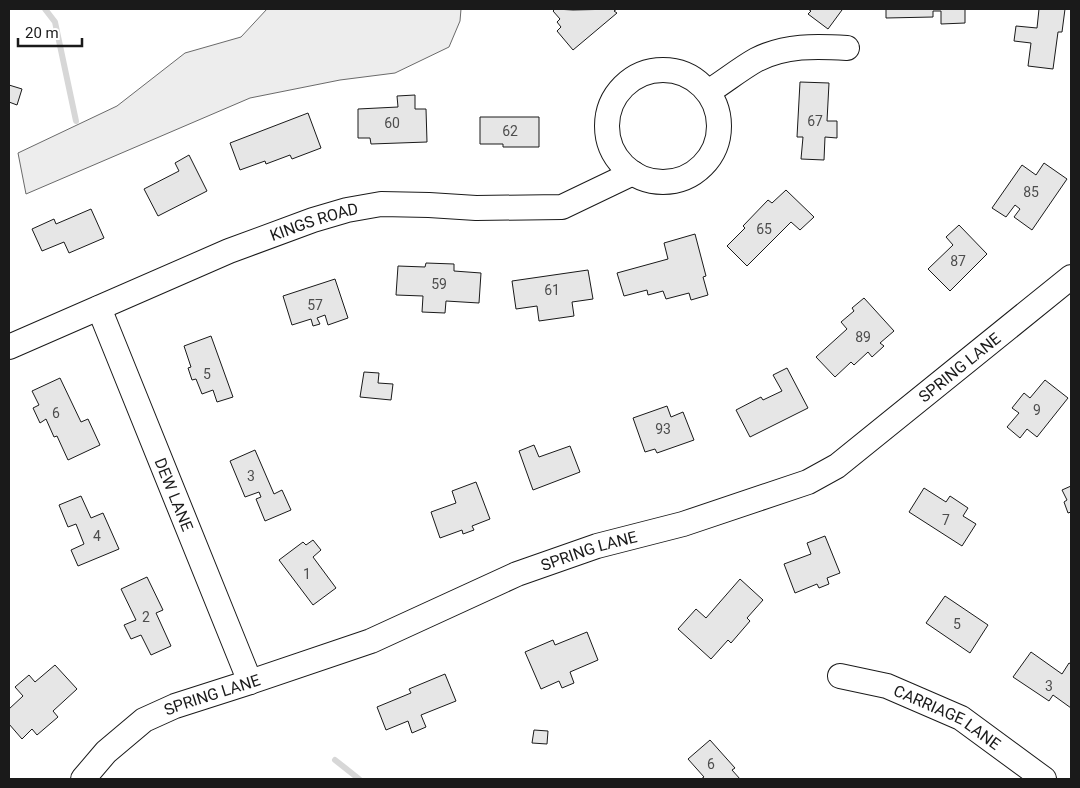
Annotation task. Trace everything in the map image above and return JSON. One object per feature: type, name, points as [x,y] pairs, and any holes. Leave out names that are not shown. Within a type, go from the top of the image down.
[{"type":"street","points":[[708,92],[756,60],[774,52],[795,47],[848,48]]},
{"type":"street","points":[[662,70],[679,72],[695,80],[708,92],[717,110],[719,129],[715,148],[705,164],[690,176],[671,182],[652,181],[634,173],[620,161],[611,146],[608,129],[609,111],[617,95],[629,82],[644,73],[662,70]]},
{"type":"street","name":"KINGS ROAD","points":[[9,347],[229,251],[313,220],[347,210],[381,204],[496,209],[562,207],[634,173]]},
{"type":"street","name":"SPRING LANE","points":[[83,779],[106,752],[144,720],[175,706],[371,641],[517,574],[597,546],[683,524],[808,482],[837,466],[1071,277]]},
{"type":"street","name":"DEW LANE","points":[[99,308],[250,682]]},
{"type":"street","name":"CARRIAGE LANE","points":[[840,676],[887,686],[961,718],[1044,779]]},
{"type":"shaded area","points":[[267,9],[461,9],[460,21],[449,47],[395,73],[340,80],[250,98],[26,194],[18,153],[117,106],[185,53],[241,37]]},
{"type":"building","points":[[555,9],[617,9],[614,11],[617,13],[573,50],[557,31],[561,27],[557,22],[560,19],[553,11]]},
{"type":"building","points":[[808,9],[842,10],[828,29],[808,14],[811,11]]},
{"type":"building","points":[[886,9],[965,9],[965,23],[941,24],[941,11],[933,11],[933,17],[886,18]]},
{"type":"building","points":[[1039,9],[1065,9],[1062,32],[1058,32],[1053,69],[1028,66],[1031,43],[1014,41],[1016,26],[1037,28]]},
{"type":"building","points":[[800,82],[829,83],[827,121],[837,121],[837,138],[825,137],[824,160],[801,159],[803,137],[797,137]]},
{"type":"building","points":[[9,85],[22,89],[17,105],[9,102]]},
{"type":"building","points":[[415,95],[415,109],[426,109],[427,142],[371,144],[370,138],[358,138],[358,109],[398,107],[397,96]]},
{"type":"building","points":[[308,113],[321,148],[292,159],[290,155],[266,164],[265,161],[240,170],[230,143]]},
{"type":"building","points":[[480,117],[539,117],[539,147],[503,147],[503,144],[480,144]]},
{"type":"building","points":[[189,155],[207,191],[158,216],[144,189],[179,171],[175,163]]},
{"type":"building","points":[[1044,163],[1067,179],[1032,230],[1014,217],[1020,209],[1015,205],[1006,217],[992,208],[1022,165],[1036,175]]},
{"type":"building","points":[[786,190],[814,217],[800,230],[791,222],[747,266],[727,246],[768,200],[772,203]]},
{"type":"building","points":[[91,209],[104,238],[69,253],[64,242],[42,251],[32,229],[54,219],[56,224]]},
{"type":"building","points":[[959,225],[987,254],[950,291],[928,269],[953,245],[946,237]]},
{"type":"building","points":[[695,234],[706,276],[703,277],[708,295],[691,300],[689,293],[666,299],[663,291],[648,295],[647,290],[624,296],[617,273],[668,259],[664,243]]},
{"type":"building","points":[[426,263],[454,264],[454,271],[481,273],[479,303],[446,301],[445,313],[422,312],[423,296],[396,295],[398,266],[425,267]]},
{"type":"building","points":[[588,270],[593,299],[572,302],[574,316],[539,321],[537,306],[516,309],[512,281]]},
{"type":"building","points":[[335,279],[348,318],[328,325],[325,315],[317,318],[320,324],[313,326],[311,319],[292,325],[283,296]]},
{"type":"building","points":[[864,298],[894,331],[880,343],[884,346],[872,357],[868,352],[854,365],[851,362],[835,377],[816,357],[847,329],[841,322],[854,311],[852,308]]},
{"type":"building","points":[[211,336],[233,397],[217,402],[213,390],[202,394],[196,379],[192,380],[188,368],[191,367],[184,346]]},
{"type":"building","points":[[787,368],[808,408],[750,437],[736,410],[761,397],[763,400],[782,391],[773,375]]},
{"type":"building","points":[[364,372],[379,373],[378,383],[393,384],[391,400],[360,397]]},
{"type":"building","points":[[60,378],[81,422],[88,419],[100,445],[68,460],[57,436],[54,437],[46,419],[40,423],[33,408],[39,405],[32,391]]},
{"type":"building","points":[[1045,380],[1068,398],[1037,437],[1027,429],[1020,438],[1007,427],[1019,413],[1012,408],[1024,393],[1030,398]]},
{"type":"building","points":[[667,406],[671,417],[683,412],[694,440],[657,453],[655,449],[645,452],[633,418]]},
{"type":"building","points":[[534,445],[539,457],[570,446],[580,472],[533,490],[519,451]]},
{"type":"building","points":[[255,450],[274,494],[282,490],[291,510],[265,521],[256,499],[261,497],[259,492],[245,497],[230,461]]},
{"type":"building","points":[[476,482],[490,519],[472,526],[474,530],[463,534],[462,530],[440,538],[431,512],[456,503],[452,491]]},
{"type":"building","points":[[1071,486],[1071,512],[1068,513],[1064,502],[1067,500],[1062,490]]},
{"type":"building","points":[[924,488],[946,502],[950,496],[968,508],[963,516],[976,524],[962,546],[909,512]]},
{"type":"building","points":[[81,496],[91,518],[103,513],[119,549],[78,566],[71,550],[84,544],[76,524],[68,527],[59,505]]},
{"type":"building","points":[[825,536],[840,573],[827,578],[829,584],[819,588],[817,584],[795,593],[784,564],[811,554],[807,543]]},
{"type":"building","points":[[313,540],[321,550],[313,557],[336,588],[313,605],[279,560],[303,542],[306,545]]},
{"type":"building","points":[[147,577],[163,610],[156,613],[171,646],[151,655],[141,635],[131,639],[124,625],[136,620],[121,589]]},
{"type":"building","points":[[740,579],[763,600],[747,618],[750,621],[731,643],[728,640],[711,659],[678,629],[696,609],[706,618]]},
{"type":"building","points":[[945,596],[988,625],[970,653],[926,623]]},
{"type":"building","points":[[587,632],[598,660],[570,672],[574,683],[562,688],[559,681],[541,689],[525,652],[553,640],[555,645]]},
{"type":"building","points":[[1031,652],[1062,674],[1069,663],[1071,664],[1071,708],[1053,695],[1049,701],[1013,677]]},
{"type":"building","points":[[55,665],[77,689],[53,711],[58,717],[37,735],[32,729],[22,739],[9,724],[9,709],[23,696],[15,687],[29,675],[35,682]]},
{"type":"building","points":[[445,674],[456,701],[421,715],[426,727],[412,733],[408,721],[386,730],[377,707],[411,693],[409,689]]},
{"type":"building","points":[[534,730],[548,731],[547,744],[532,743]]},
{"type":"building","points":[[710,740],[735,768],[732,770],[740,779],[701,779],[704,777],[688,759]]},
{"type":"waterway","points":[[45,9],[55,22],[76,121]]},
{"type":"waterway","points":[[335,760],[359,779]]}]
